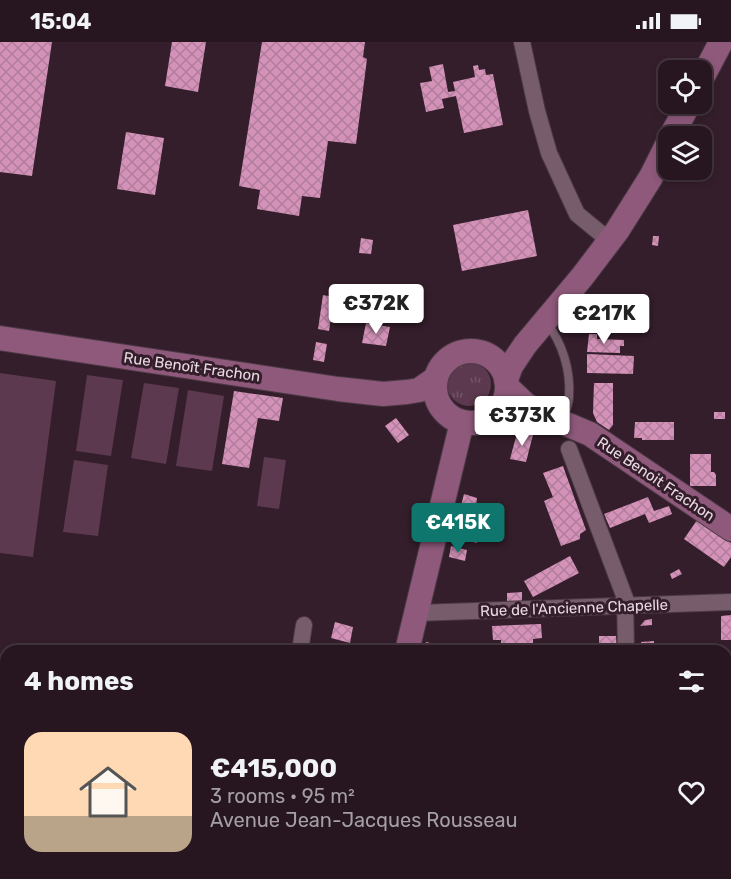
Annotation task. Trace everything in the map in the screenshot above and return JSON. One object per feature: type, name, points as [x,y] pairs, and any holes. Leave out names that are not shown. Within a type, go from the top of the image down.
[{"type":"main road","points":[[712,60],[721,42]]},
{"type":"main road","points":[[383,394],[430,405],[462,423],[477,423],[497,412],[505,398],[511,366],[541,325],[610,241],[658,163]]},
{"type":"main road","points":[[490,357],[502,355],[541,325]]},
{"type":"main road","name":"Rue Benoît Frachon","points":[[0,338],[383,394]]},
{"type":"main road","points":[[442,410],[435,393],[435,379],[441,366],[452,357],[469,351],[490,357],[500,367],[506,384],[526,405],[555,419]]},
{"type":"main road","points":[[383,394],[419,390],[435,379]]},
{"type":"main road","points":[[497,412],[532,414],[555,419]]},
{"type":"main road","name":"Rue Benoit Frachon","points":[[555,419],[590,434],[731,529]]},
{"type":"main road","points":[[409,645],[462,423]]},
{"type":"street","points":[[522,42],[549,153],[578,214],[610,241]]},
{"type":"street","points":[[569,449],[625,598],[626,645]]},
{"type":"street","name":"Rue de l'Ancienne Chapelle","points":[[417,613],[731,602]]},
{"type":"street","points":[[301,645],[304,625]]},
{"type":"lane","points":[[541,325],[555,334],[567,366],[569,398],[555,419]]},
{"type":"green space","points":[[469,362],[484,369],[491,384],[484,399],[469,406],[454,399],[447,384],[454,369]]},
{"type":"green space","points":[[0,373],[56,381],[33,557],[0,553]]},
{"type":"green space","points":[[87,375],[123,380],[111,456],[76,451]]},
{"type":"green space","points":[[144,383],[179,388],[166,464],[131,458]]},
{"type":"green space","points":[[188,390],[224,396],[212,471],[176,466]]},
{"type":"green space","points":[[264,457],[286,460],[279,509],[257,506]]},
{"type":"green space","points":[[74,460],[108,465],[98,536],[63,532]]},
{"type":"building","points":[[0,42],[52,42],[32,176],[0,172]]},
{"type":"building","points":[[172,42],[206,42],[198,92],[165,86]]},
{"type":"building","points":[[262,42],[365,42],[363,57],[367,59],[356,144],[328,141],[320,198],[302,196],[299,216],[257,209],[260,190],[239,186]]},
{"type":"building","points":[[443,64],[448,92],[455,91],[453,82],[475,77],[473,66],[478,65],[479,70],[485,69],[486,75],[493,74],[503,125],[464,133],[456,96],[442,99],[444,108],[426,112],[420,83],[432,81],[429,67]]},
{"type":"building","points":[[126,132],[164,138],[155,195],[117,189]]},
{"type":"building","points":[[528,210],[537,256],[462,271],[453,225]]},
{"type":"building","points":[[653,236],[659,236],[658,246],[652,245]]},
{"type":"building","points":[[361,238],[373,240],[371,254],[359,253]]},
{"type":"building","points":[[323,295],[334,297],[329,331],[318,329]]},
{"type":"building","points":[[594,301],[621,302],[621,324],[588,323],[588,313]]},
{"type":"building","points":[[366,323],[390,327],[386,346],[362,343]]},
{"type":"building","points":[[589,334],[597,334],[597,339],[624,340],[624,346],[620,346],[620,353],[587,352]]},
{"type":"building","points":[[316,342],[327,344],[324,362],[313,360]]},
{"type":"building","points":[[587,354],[634,356],[633,374],[587,373]]},
{"type":"building","points":[[594,383],[613,383],[613,425],[609,430],[597,422],[593,413]]},
{"type":"building","points":[[234,391],[283,398],[279,421],[258,418],[249,468],[222,464]]},
{"type":"building","points":[[714,412],[725,412],[725,419],[714,419]]},
{"type":"building","points":[[396,418],[409,435],[398,443],[385,426]]},
{"type":"building","points":[[635,422],[674,422],[674,440],[634,438]]},
{"type":"building","points":[[517,433],[533,435],[526,462],[510,459]]},
{"type":"building","points":[[690,454],[711,454],[711,472],[716,475],[716,486],[690,486]]},
{"type":"building","points":[[563,466],[586,530],[580,534],[580,539],[561,546],[544,501],[553,497],[543,473]]},
{"type":"building","points":[[464,494],[477,498],[476,506],[485,508],[484,511],[496,514],[491,535],[479,532],[477,543],[453,537]]},
{"type":"building","points":[[648,497],[654,511],[669,506],[672,514],[649,523],[645,514],[610,528],[604,514]]},
{"type":"building","points":[[697,520],[731,543],[731,557],[724,567],[684,539]]},
{"type":"building","points":[[451,546],[467,550],[465,561],[449,557]]},
{"type":"building","points":[[570,556],[579,573],[533,597],[524,581]]},
{"type":"building","points":[[679,569],[682,574],[672,579],[670,574]]},
{"type":"building","points":[[522,592],[522,602],[507,602],[507,593]]},
{"type":"building","points":[[731,615],[731,640],[721,640],[721,616]]},
{"type":"building","points":[[652,619],[652,625],[640,626],[645,620]]},
{"type":"building","points":[[335,622],[353,627],[350,643],[331,638]]},
{"type":"building","points":[[541,624],[542,638],[533,639],[533,645],[501,645],[501,640],[493,640],[492,626]]},
{"type":"building","points":[[599,636],[616,636],[617,645],[590,645],[599,643]]},
{"type":"building","points":[[654,641],[654,645],[641,645],[641,642]]}]
